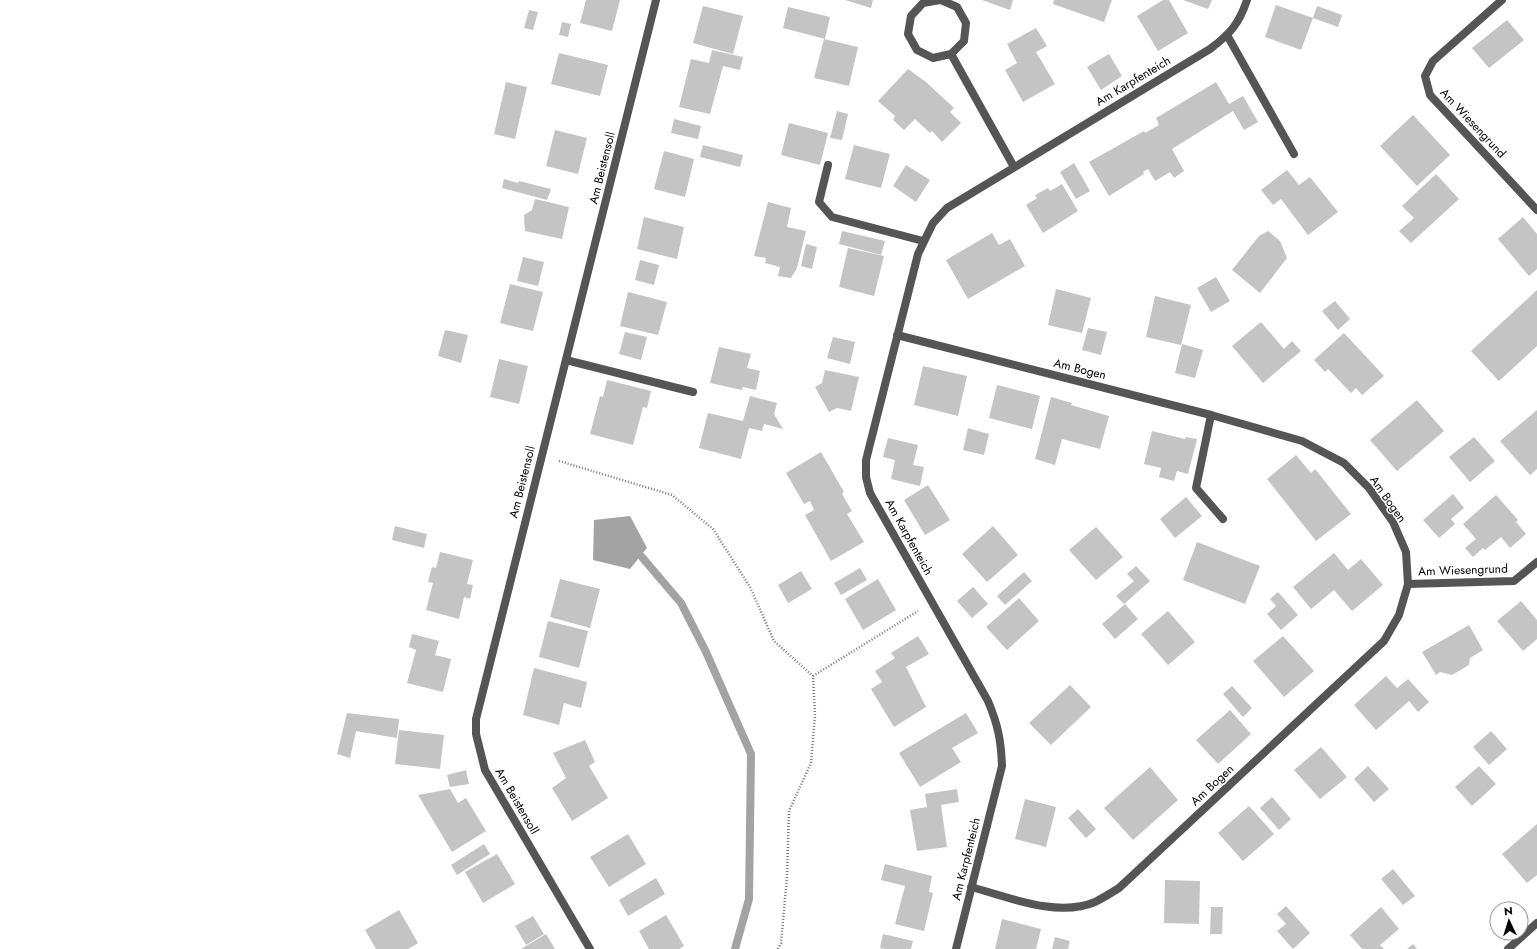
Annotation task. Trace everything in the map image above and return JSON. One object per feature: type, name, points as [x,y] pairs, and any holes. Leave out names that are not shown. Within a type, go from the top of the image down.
[{"type":"street","name":"Am Beistensoll","points":[[590,949],[485,770],[476,734],[476,719],[656,0]]},
{"type":"street","points":[[940,0],[957,7],[966,24],[964,41],[951,54],[933,58],[917,50],[908,34],[911,16],[923,3],[940,0]]},
{"type":"street","name":"Am Karpfenteich","points":[[956,949],[1002,766],[1002,744],[997,722],[988,701],[870,493],[866,477],[866,460],[918,254],[933,222],[947,208],[1210,49],[1228,35],[1242,16],[1247,0]]},
{"type":"street","name":"Am Wiesengrund","points":[[1502,0],[1433,61],[1425,76],[1430,95],[1537,210]]},
{"type":"street","points":[[1228,35],[1294,154]]},
{"type":"street","points":[[951,54],[1014,167]]},
{"type":"street","points":[[828,165],[819,202],[832,217],[923,241]]},
{"type":"street","name":"Am Bogen","points":[[897,335],[1211,415],[1302,441],[1344,463],[1368,488],[1393,522],[1406,552],[1408,584],[1399,615],[1384,641],[1119,888],[1094,902],[1068,908],[1045,907],[972,887]]},
{"type":"street","points":[[566,360],[693,392]]},
{"type":"street","points":[[1211,415],[1196,488],[1223,518]]},
{"type":"street","name":"Am Wiesengrund","points":[[1408,584],[1514,580],[1537,562]]},
{"type":"street","points":[[1508,949],[1537,923]]},
{"type":"path","points":[[541,457],[574,464],[672,495],[713,529],[750,587],[774,641],[813,676],[815,714],[811,763],[789,811],[787,876],[778,949]]},
{"type":"path","points":[[813,676],[932,603]]},
{"type":"shaded area","points":[[630,516],[647,548],[630,569],[593,560],[594,520]]},
{"type":"building","points":[[586,0],[620,0],[612,31],[580,23]]},
{"type":"building","points":[[845,0],[873,0],[871,8]]},
{"type":"building","points":[[982,0],[1013,0],[1010,10]]},
{"type":"building","points":[[1054,0],[1112,0],[1104,22],[1053,4]]},
{"type":"building","points":[[1163,0],[1169,0],[1188,33],[1158,51],[1137,16]]},
{"type":"building","points":[[1183,0],[1212,0],[1208,9]]},
{"type":"building","points":[[1276,5],[1313,18],[1301,50],[1265,37]]},
{"type":"building","points":[[703,6],[743,16],[733,54],[693,43]]},
{"type":"building","points":[[1317,6],[1342,15],[1338,27],[1313,18]]},
{"type":"building","points":[[788,7],[830,17],[825,39],[783,28]]},
{"type":"building","points":[[529,10],[538,12],[533,30],[524,28]]},
{"type":"building","points":[[1507,20],[1524,40],[1489,68],[1472,48]]},
{"type":"building","points":[[562,22],[571,24],[568,37],[559,35]]},
{"type":"building","points":[[1036,28],[1047,46],[1036,52],[1055,84],[1023,102],[1005,70],[1017,63],[1007,44]]},
{"type":"building","points":[[824,39],[858,47],[849,86],[814,78]]},
{"type":"building","points":[[712,50],[743,57],[740,70],[723,66],[710,114],[679,107],[691,59],[709,63]]},
{"type":"building","points":[[559,53],[608,65],[600,96],[551,84]]},
{"type":"building","points":[[1109,54],[1122,76],[1101,90],[1087,67]]},
{"type":"building","points":[[908,69],[926,82],[954,108],[950,112],[961,123],[942,142],[932,131],[930,133],[915,119],[904,130],[893,120],[895,116],[878,101]]},
{"type":"building","points":[[506,82],[527,87],[515,139],[494,134]]},
{"type":"building","points":[[1216,82],[1229,104],[1243,96],[1258,122],[1244,130],[1233,111],[1172,149],[1184,171],[1174,178],[1170,172],[1155,181],[1148,169],[1143,172],[1144,174],[1109,196],[1089,162],[1144,131],[1145,133],[1159,125],[1156,118]]},
{"type":"building","points":[[837,111],[848,114],[842,140],[830,138]]},
{"type":"building","points":[[1413,115],[1450,155],[1417,186],[1380,146]]},
{"type":"building","points":[[674,119],[701,126],[698,139],[671,133]]},
{"type":"building","points":[[789,123],[828,133],[820,165],[781,155]]},
{"type":"building","points":[[555,130],[587,138],[578,174],[546,166]]},
{"type":"building","points":[[703,145],[743,155],[740,167],[700,157]]},
{"type":"building","points":[[854,145],[890,154],[881,188],[845,179]]},
{"type":"building","points":[[664,151],[694,159],[685,197],[654,189]]},
{"type":"building","points":[[1074,163],[1090,191],[1076,199],[1060,172]]},
{"type":"building","points":[[906,165],[930,180],[916,202],[893,186]]},
{"type":"building","points":[[1287,170],[1299,185],[1310,177],[1338,212],[1308,235],[1281,199],[1273,205],[1261,190]]},
{"type":"building","points":[[1436,174],[1459,199],[1411,243],[1399,231],[1414,218],[1402,206]]},
{"type":"building","points":[[504,179],[551,189],[547,200],[502,188]]},
{"type":"building","points":[[1062,184],[1078,211],[1043,233],[1026,205],[1037,198],[1035,195],[1048,188],[1050,191]]},
{"type":"building","points":[[535,199],[569,207],[562,239],[525,231],[524,215],[532,210]]},
{"type":"building","points":[[768,202],[791,208],[787,227],[806,231],[797,268],[791,278],[778,276],[780,267],[765,263],[766,258],[754,256]]},
{"type":"building","points":[[644,217],[684,227],[677,259],[637,249]]},
{"type":"building","points":[[1523,217],[1537,234],[1537,269],[1529,276],[1498,239]]},
{"type":"building","points":[[842,231],[885,241],[881,255],[839,244]]},
{"type":"building","points":[[1268,231],[1280,241],[1287,258],[1260,293],[1232,270],[1259,236]]},
{"type":"building","points":[[992,233],[999,245],[1010,239],[1025,266],[968,299],[946,260]]},
{"type":"building","points":[[806,244],[817,247],[812,269],[801,266]]},
{"type":"building","points":[[848,248],[884,256],[874,296],[839,287]]},
{"type":"building","points":[[523,257],[544,262],[538,286],[517,281]]},
{"type":"building","points":[[640,260],[659,265],[654,285],[635,280]]},
{"type":"building","points":[[1216,277],[1230,301],[1211,312],[1197,288]]},
{"type":"building","points":[[510,284],[543,292],[533,331],[500,323]]},
{"type":"building","points":[[1056,289],[1091,298],[1082,333],[1048,325]]},
{"type":"building","points":[[1537,290],[1537,346],[1499,381],[1471,351]]},
{"type":"building","points":[[628,292],[667,302],[658,335],[620,326]]},
{"type":"building","points":[[1155,296],[1191,305],[1181,345],[1146,337]]},
{"type":"building","points":[[1335,301],[1350,319],[1338,330],[1322,311]]},
{"type":"building","points":[[1261,322],[1284,349],[1292,341],[1301,351],[1263,383],[1232,346]]},
{"type":"building","points":[[1088,328],[1107,332],[1101,355],[1082,350]]},
{"type":"building","points":[[445,330],[468,335],[461,363],[438,356]]},
{"type":"building","points":[[625,332],[647,337],[641,360],[619,354]]},
{"type":"building","points":[[1344,333],[1384,376],[1362,395],[1356,388],[1351,393],[1328,369],[1325,372],[1314,360]]},
{"type":"building","points":[[833,337],[855,342],[850,364],[827,358]]},
{"type":"building","points":[[1182,344],[1203,350],[1195,378],[1175,373]]},
{"type":"building","points":[[719,347],[751,354],[747,368],[760,371],[756,390],[743,387],[742,390],[710,383]]},
{"type":"building","points":[[499,359],[528,366],[519,404],[490,397]]},
{"type":"building","points":[[923,366],[967,376],[958,416],[914,405]]},
{"type":"building","points":[[825,370],[859,377],[851,411],[837,408],[829,412],[815,387],[822,383]]},
{"type":"building","points":[[607,380],[651,391],[647,408],[643,407],[633,445],[590,434],[600,396],[603,397]]},
{"type":"building","points":[[997,385],[1040,396],[1032,429],[989,418]]},
{"type":"building","points":[[750,396],[777,403],[774,414],[783,429],[764,424],[762,431],[749,428],[741,459],[699,448],[708,413],[743,421]]},
{"type":"building","points":[[1051,397],[1072,403],[1071,405],[1109,416],[1100,449],[1062,439],[1055,465],[1035,459]]},
{"type":"building","points":[[1417,400],[1444,431],[1397,471],[1370,440]]},
{"type":"building","points":[[1537,410],[1537,469],[1530,475],[1500,441]]},
{"type":"building","points":[[968,428],[989,434],[984,455],[963,450]]},
{"type":"building","points":[[1152,431],[1185,439],[1186,437],[1197,439],[1188,474],[1177,471],[1174,481],[1159,477],[1161,468],[1144,464]]},
{"type":"building","points":[[1474,437],[1495,461],[1470,482],[1449,457]]},
{"type":"building","points":[[888,438],[918,445],[913,465],[924,467],[920,486],[891,479],[895,460],[883,457]]},
{"type":"building","points":[[821,452],[844,492],[842,494],[852,511],[847,514],[864,542],[831,561],[805,515],[814,510],[810,501],[804,504],[786,473]]},
{"type":"building","points":[[1296,455],[1311,473],[1315,469],[1351,514],[1316,541],[1267,479]]},
{"type":"building","points":[[928,485],[950,520],[925,535],[904,500]]},
{"type":"building","points":[[1453,494],[1464,508],[1451,519],[1455,524],[1439,538],[1423,520]]},
{"type":"building","points":[[1496,495],[1518,520],[1516,522],[1526,534],[1510,548],[1501,537],[1485,550],[1483,548],[1473,557],[1465,548],[1476,539],[1463,524]]},
{"type":"building","points":[[1186,497],[1202,516],[1175,538],[1160,519]]},
{"type":"building","points":[[395,526],[427,534],[424,548],[392,540]]},
{"type":"building","points":[[993,526],[1018,555],[987,582],[962,554]]},
{"type":"building","points":[[1096,527],[1123,557],[1096,580],[1069,550]]},
{"type":"building","points":[[1197,542],[1260,566],[1245,604],[1183,580]]},
{"type":"building","points":[[440,552],[473,560],[467,584],[473,585],[470,599],[464,597],[459,619],[426,610],[433,583],[428,582],[432,567],[436,568]]},
{"type":"building","points":[[1334,553],[1348,570],[1361,559],[1383,585],[1352,611],[1334,590],[1311,609],[1293,587]]},
{"type":"building","points":[[1136,566],[1150,581],[1124,604],[1116,596],[1134,581],[1127,574]]},
{"type":"building","points":[[860,568],[867,580],[841,595],[834,583]]},
{"type":"building","points":[[801,571],[812,589],[788,603],[778,585]]},
{"type":"building","points":[[1024,572],[1032,581],[1005,605],[997,596]]},
{"type":"building","points":[[560,579],[600,589],[590,628],[550,617]]},
{"type":"building","points":[[878,579],[896,610],[863,630],[845,599]]},
{"type":"building","points":[[973,587],[988,604],[972,618],[957,601]]},
{"type":"building","points":[[1278,592],[1298,615],[1281,630],[1267,614],[1276,606],[1270,599]]},
{"type":"building","points":[[1019,598],[1039,621],[1007,650],[986,627]]},
{"type":"building","points":[[1521,601],[1537,620],[1537,639],[1523,651],[1497,621]]},
{"type":"building","points":[[1125,604],[1138,619],[1115,639],[1102,624]]},
{"type":"building","points":[[1168,611],[1195,642],[1168,665],[1141,634]]},
{"type":"building","points":[[548,621],[588,631],[579,668],[539,657]]},
{"type":"building","points":[[1469,625],[1483,650],[1470,658],[1469,665],[1452,675],[1440,672],[1436,675],[1422,652]]},
{"type":"building","points":[[412,634],[439,641],[435,655],[451,659],[443,692],[407,683],[416,650],[409,647]]},
{"type":"building","points":[[918,636],[929,654],[906,667],[926,707],[894,727],[871,689],[882,682],[875,671],[895,658],[891,653]]},
{"type":"building","points":[[1283,636],[1314,671],[1284,697],[1253,661]]},
{"type":"building","points":[[534,668],[587,682],[581,708],[564,703],[559,725],[523,715]]},
{"type":"building","points":[[1386,676],[1397,688],[1408,679],[1429,702],[1418,712],[1409,701],[1376,730],[1354,705]]},
{"type":"building","points":[[1070,685],[1091,707],[1051,745],[1029,723]]},
{"type":"building","points":[[1232,686],[1252,708],[1243,717],[1223,694]]},
{"type":"building","points":[[1230,710],[1251,734],[1218,764],[1196,740]]},
{"type":"building","points":[[347,713],[399,719],[397,738],[356,731],[350,758],[337,754]]},
{"type":"building","points":[[966,713],[978,733],[952,748],[961,762],[920,787],[899,753]]},
{"type":"building","points":[[399,730],[444,735],[440,769],[395,764]]},
{"type":"building","points":[[1491,731],[1507,749],[1489,765],[1473,747]]},
{"type":"building","points":[[585,740],[595,762],[589,766],[608,798],[572,821],[552,788],[566,778],[553,753]]},
{"type":"building","points":[[1321,747],[1347,777],[1320,799],[1294,770]]},
{"type":"building","points":[[1368,766],[1389,789],[1374,802],[1354,779]]},
{"type":"building","points":[[1479,766],[1496,784],[1472,806],[1455,787]]},
{"type":"building","points":[[1150,767],[1178,800],[1133,840],[1104,808]]},
{"type":"building","points":[[466,770],[469,784],[450,787],[447,775]]},
{"type":"building","points":[[450,789],[458,803],[466,798],[486,831],[452,852],[418,795]]},
{"type":"building","points":[[957,789],[959,802],[941,805],[947,847],[917,851],[910,810],[927,807],[925,794]]},
{"type":"building","points":[[1272,797],[1291,819],[1279,830],[1260,808]]},
{"type":"building","points":[[1025,799],[1056,807],[1046,847],[1015,839]]},
{"type":"building","points":[[1249,806],[1274,834],[1243,861],[1218,833]]},
{"type":"building","points":[[1078,809],[1096,829],[1086,838],[1068,818]]},
{"type":"building","points":[[1537,824],[1537,875],[1527,883],[1502,854]]},
{"type":"building","points":[[628,834],[646,864],[609,887],[590,857]]},
{"type":"building","points":[[484,844],[490,854],[457,875],[451,865]]},
{"type":"building","points":[[497,854],[515,884],[483,903],[465,872]]},
{"type":"building","points":[[885,864],[932,876],[929,892],[933,893],[924,931],[895,924],[905,886],[881,880]]},
{"type":"building","points":[[1393,869],[1415,896],[1403,905],[1381,879]]},
{"type":"building","points":[[656,878],[665,894],[628,916],[619,900]]},
{"type":"building","points":[[1165,880],[1200,881],[1199,924],[1164,923]]},
{"type":"building","points":[[1286,906],[1310,933],[1293,949],[1277,931],[1286,924],[1277,914]]},
{"type":"building","points":[[1211,907],[1223,907],[1222,934],[1210,934]]},
{"type":"building","points":[[1381,907],[1399,929],[1380,945],[1384,949],[1362,949],[1350,935]]},
{"type":"building","points":[[399,910],[418,943],[408,949],[376,949],[365,930]]},
{"type":"building","points":[[666,915],[684,946],[679,949],[649,949],[639,931]]},
{"type":"building","points":[[533,916],[544,934],[526,945],[515,926]]},
{"type":"building","points":[[1002,919],[1041,929],[1036,949],[995,949]]},
{"type":"building","points":[[546,934],[555,949],[521,949]]},
{"type":"building","points":[[883,934],[913,941],[911,949],[880,948]]},
{"type":"building","points":[[1055,937],[1070,941],[1068,949],[1052,949]]},
{"type":"building","points":[[1413,944],[1417,949],[1407,949]]},
{"type":"waterway","points":[[641,556],[681,603],[706,652],[751,754],[749,899],[735,949]]}]
